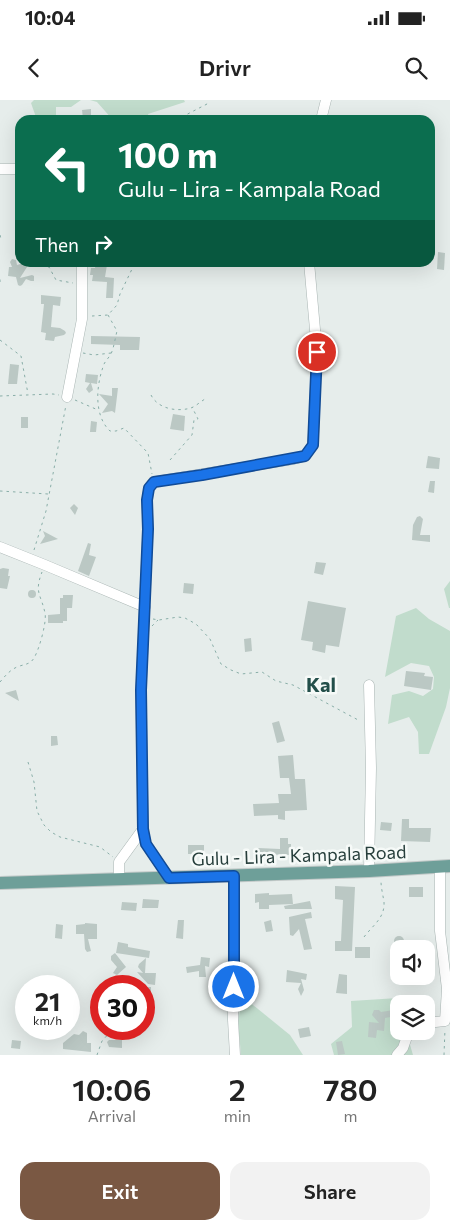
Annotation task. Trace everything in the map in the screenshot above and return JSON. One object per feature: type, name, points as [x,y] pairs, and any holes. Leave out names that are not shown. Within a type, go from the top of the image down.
[{"type":"main road","name":"Gulu - Lira - Kampala Road","points":[[0,883],[445,867]]},
{"type":"street","points":[[323,115],[326,100]]},
{"type":"street","points":[[0,169],[15,169]]},
{"type":"street","points":[[67,397],[82,319],[82,267]]},
{"type":"street","points":[[169,878],[146,844],[143,829],[141,703],[148,529],[147,500],[149,488],[154,482],[294,459],[305,456],[313,445],[317,352],[309,267]]},
{"type":"street","points":[[0,547],[145,607]]},
{"type":"street","points":[[369,686],[375,871]]},
{"type":"street","points":[[119,878],[120,862],[143,829]]},
{"type":"street","points":[[435,1022],[445,1021],[447,989],[440,931],[445,867]]},
{"type":"street","points":[[234,876],[233,1020],[235,1055]]},
{"type":"street","points":[[397,1055],[405,1040]]},
{"type":"path","points":[[186,115],[207,104],[208,100]]},
{"type":"path","points":[[0,235],[1,239]]},
{"type":"path","points":[[49,267],[56,280],[82,284]]},
{"type":"path","points":[[82,319],[88,316],[108,315],[116,306],[134,267]]},
{"type":"path","points":[[108,315],[117,331],[111,354],[103,365],[98,410],[104,426],[110,431],[124,428],[148,453],[154,482]]},
{"type":"path","points":[[0,340],[21,356],[28,394]]},
{"type":"path","points":[[76,350],[87,354],[111,354]]},
{"type":"path","points":[[0,396],[53,394],[67,397],[98,410]]},
{"type":"path","points":[[151,395],[154,401],[166,408],[179,410],[192,407],[205,399]]},
{"type":"path","points":[[31,560],[46,511],[67,397]]},
{"type":"path","points":[[170,460],[192,435],[194,420],[198,419],[192,407]]},
{"type":"path","points":[[0,491],[48,494]]},
{"type":"path","points":[[0,682],[6,674],[16,667],[33,659],[38,648],[46,616],[38,591],[45,565]]},
{"type":"path","points":[[145,618],[159,620],[178,617],[185,618],[196,624],[210,639],[221,664],[231,670],[242,674],[262,672],[276,680],[293,685],[369,726]]},
{"type":"path","points":[[28,762],[34,782],[37,810],[44,825],[60,837],[100,847],[120,862]]},
{"type":"path","points":[[364,936],[379,921],[383,913],[375,871]]},
{"type":"path","points":[[444,1055],[445,1021]]},
{"type":"path","points":[[97,1055],[103,1040]]},
{"type":"green space","points":[[34,100],[81,100],[71,107],[56,107],[56,115],[35,115],[31,103]]},
{"type":"green space","points":[[90,100],[184,100],[185,102],[148,115],[109,115],[97,102]]},
{"type":"green space","points":[[450,581],[450,608],[449,608],[444,589]]},
{"type":"green space","points":[[416,608],[429,619],[450,631],[450,688],[446,707],[429,754],[419,754],[418,732],[409,717],[388,724],[392,695],[409,691],[423,696],[433,689],[434,677],[429,666],[411,663],[385,677],[396,616]]},
{"type":"green space","points":[[242,996],[290,1035],[303,1055],[241,1055],[238,1023]]},
{"type":"green space","points":[[390,999],[390,1040],[409,1040],[413,1055],[334,1055],[331,1044],[352,1027],[351,1001]]},
{"type":"building","points":[[91,109],[91,115],[83,115],[82,110]]},
{"type":"building","points":[[438,252],[445,253],[444,270],[437,269]]},
{"type":"building","points":[[12,259],[15,260],[15,267],[27,267],[20,278],[32,275],[34,276],[34,281],[26,279],[22,285],[18,285],[16,277],[8,276],[9,267],[12,267],[10,262]]},
{"type":"building","points":[[107,267],[105,277],[114,278],[113,298],[106,298],[107,282],[92,281],[93,275],[90,275],[91,268]]},
{"type":"building","points":[[41,295],[61,297],[60,306],[53,305],[51,327],[60,328],[66,333],[55,337],[54,341],[45,340],[46,333],[41,332],[44,304],[41,304]]},
{"type":"building","points":[[91,336],[140,337],[139,350],[120,350],[120,345],[91,344]]},
{"type":"building","points":[[10,364],[19,365],[17,384],[8,384]]},
{"type":"building","points":[[86,374],[98,375],[97,384],[91,383],[93,390],[89,393],[86,389],[90,383],[85,382]]},
{"type":"building","points":[[112,388],[118,388],[115,413],[112,411],[102,413],[108,404],[99,394],[112,396]]},
{"type":"building","points":[[173,414],[185,416],[184,431],[170,429]]},
{"type":"building","points":[[21,417],[28,417],[28,428],[21,428]]},
{"type":"building","points":[[91,421],[97,422],[96,432],[90,432]]},
{"type":"building","points":[[428,456],[440,458],[439,469],[426,468]]},
{"type":"building","points":[[430,481],[435,481],[434,493],[428,492]]},
{"type":"building","points":[[74,504],[78,508],[75,515],[70,508]]},
{"type":"building","points":[[420,516],[423,519],[420,535],[430,535],[430,542],[412,540],[413,525],[417,517]]},
{"type":"building","points":[[43,531],[58,539],[40,544],[45,536]]},
{"type":"building","points":[[88,543],[91,544],[89,555],[96,557],[89,576],[78,571]]},
{"type":"building","points":[[316,562],[326,563],[323,575],[314,573]]},
{"type":"building","points":[[0,569],[9,569],[8,576],[10,576],[7,589],[0,588]]},
{"type":"building","points":[[184,583],[194,584],[193,594],[183,593]]},
{"type":"building","points":[[32,590],[36,594],[32,598],[28,594]]},
{"type":"building","points":[[63,595],[73,595],[72,608],[67,608],[67,621],[63,621],[63,623],[48,623],[48,615],[60,614],[60,598],[63,598]]},
{"type":"building","points":[[308,601],[346,608],[339,647],[326,645],[325,653],[312,650],[313,642],[301,640]]},
{"type":"building","points":[[251,638],[252,651],[245,652],[244,639]]},
{"type":"building","points":[[406,671],[425,673],[424,676],[433,677],[431,690],[404,686]]},
{"type":"building","points":[[16,690],[19,701],[5,693]]},
{"type":"building","points":[[279,721],[285,741],[277,743],[272,723]]},
{"type":"building","points":[[51,736],[57,736],[58,745],[51,746]]},
{"type":"building","points":[[293,755],[295,779],[305,779],[307,810],[285,811],[285,820],[278,819],[278,815],[254,816],[253,804],[279,803],[278,794],[291,794],[289,778],[280,778],[278,756]]},
{"type":"building","points":[[402,819],[409,819],[409,828],[431,828],[430,842],[401,841]]},
{"type":"building","points":[[381,822],[392,823],[391,831],[380,830]]},
{"type":"building","points":[[280,838],[288,838],[288,844],[291,844],[291,849],[298,849],[297,862],[291,855],[257,854],[258,848],[280,849]]},
{"type":"building","points":[[188,845],[204,845],[204,854],[188,854]]},
{"type":"building","points":[[335,886],[355,887],[352,951],[335,951],[335,941],[341,941],[343,900],[335,899]]},
{"type":"building","points":[[409,887],[423,887],[423,897],[409,897]]},
{"type":"building","points":[[269,893],[269,895],[292,894],[293,904],[269,905],[269,909],[259,909],[259,902],[255,903],[255,894]]},
{"type":"building","points":[[143,899],[159,900],[158,908],[142,908]]},
{"type":"building","points":[[310,901],[312,909],[285,909],[284,906]]},
{"type":"building","points":[[122,902],[137,903],[136,911],[121,910]]},
{"type":"building","points":[[311,912],[312,918],[305,919],[312,949],[304,950],[299,929],[293,936],[290,935],[289,917]]},
{"type":"building","points":[[178,920],[184,920],[183,939],[176,938]]},
{"type":"building","points":[[271,920],[273,931],[266,932],[264,922]]},
{"type":"building","points":[[85,923],[97,924],[97,939],[88,939],[91,951],[87,952],[84,934],[76,934],[76,925]]},
{"type":"building","points":[[56,924],[63,925],[62,939],[55,938]]},
{"type":"building","points":[[399,936],[403,940],[395,940]]},
{"type":"building","points":[[118,942],[128,944],[128,947],[150,951],[149,958],[116,953]]},
{"type":"building","points":[[355,947],[370,947],[370,958],[355,958]]},
{"type":"building","points":[[115,953],[126,967],[117,975],[113,973],[117,967],[111,960],[111,956]]},
{"type":"building","points":[[201,957],[210,958],[209,967],[205,966],[206,977],[199,977],[199,971],[187,973],[186,967],[200,965]]},
{"type":"building","points":[[146,958],[145,973],[156,973],[155,985],[155,975],[140,975],[137,972],[143,973],[138,967]]},
{"type":"building","points":[[287,970],[307,974],[306,980],[301,979],[304,990],[301,996],[298,989],[301,983],[286,982]]},
{"type":"building","points":[[339,974],[347,975],[347,994],[336,993]]},
{"type":"building","points":[[374,1010],[381,1012],[390,1011],[390,1017],[385,1018],[384,1031],[377,1030],[376,1038],[368,1037],[369,1022],[379,1023],[372,1015]]},
{"type":"building","points":[[309,1027],[311,1036],[300,1038],[298,1029]]},
{"type":"building","points":[[83,1031],[87,1033],[87,1043],[91,1043],[91,1052],[63,1049],[63,1043],[67,1040],[80,1040],[80,1034]]},
{"type":"building","points":[[12,1040],[21,1041],[20,1049],[11,1048]]},
{"type":"building","points":[[109,1040],[122,1040],[122,1048],[109,1047],[107,1042]]},
{"type":"building","points":[[342,1041],[345,1054],[338,1055],[336,1042]]},
{"type":"district","name":"Kal","points":[[321,685]]},
{"type":"route","points":[[234,987],[234,876],[169,878],[146,844],[143,829],[141,690],[148,529],[147,500],[149,488],[154,482],[305,456],[313,445],[317,352]]}]
